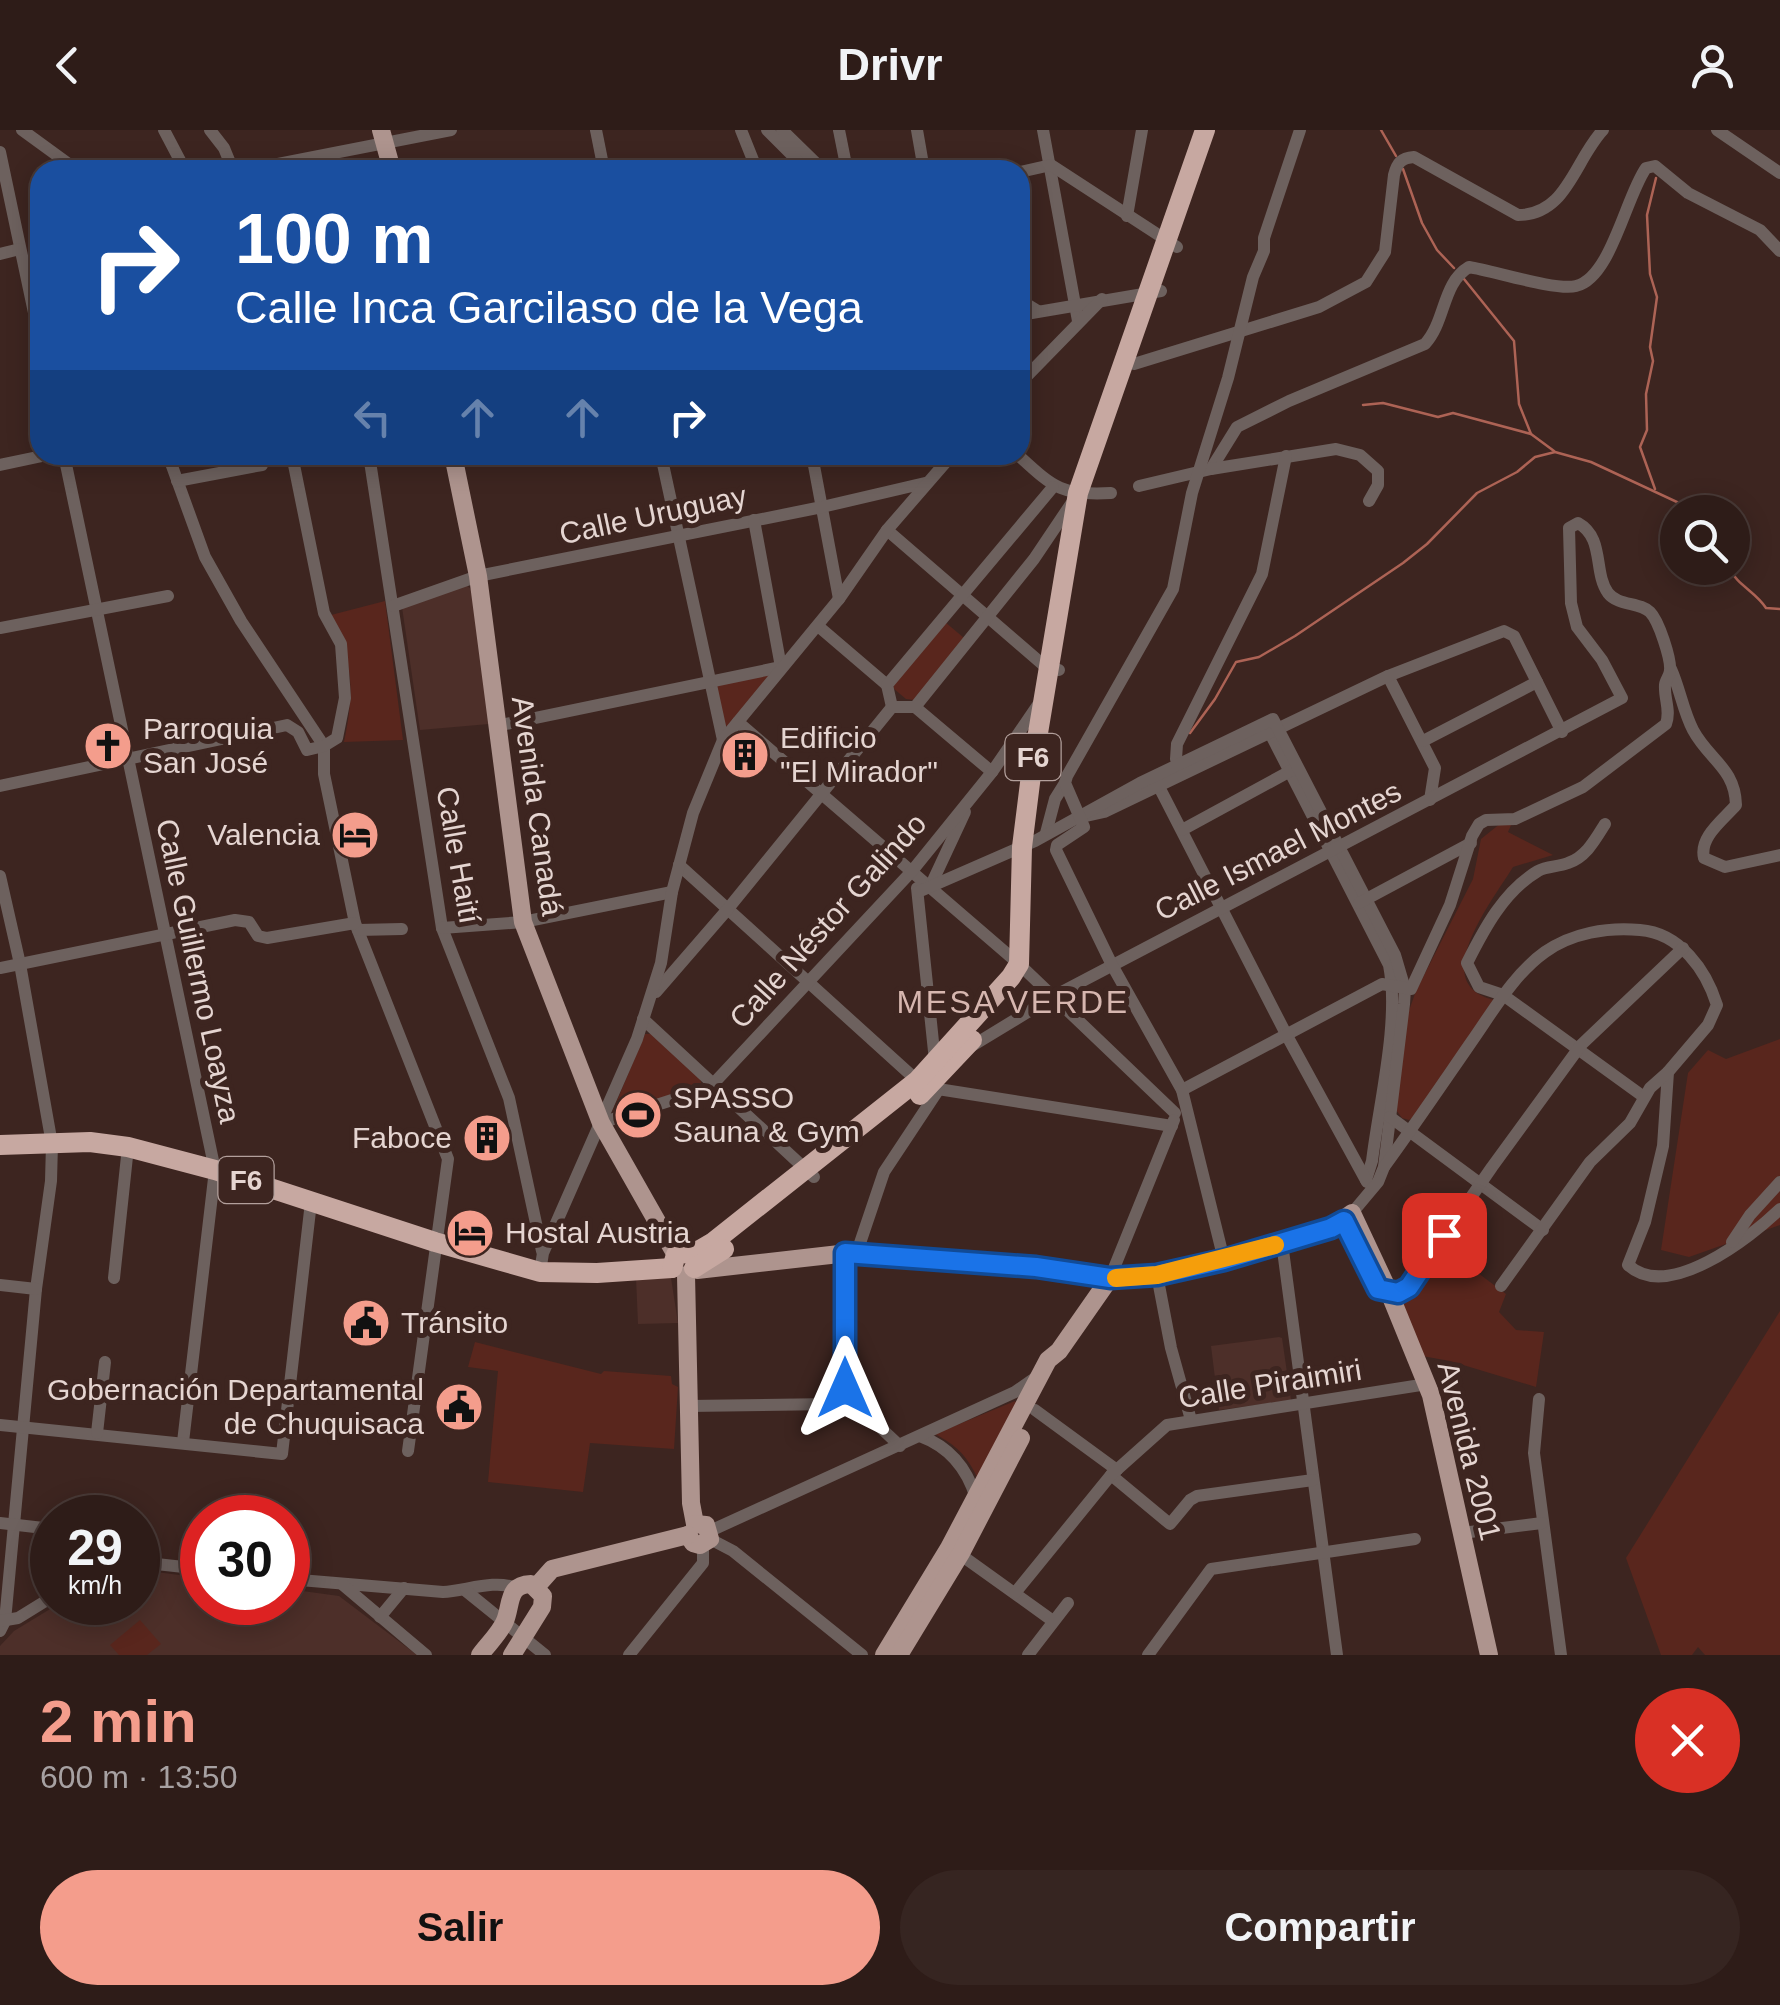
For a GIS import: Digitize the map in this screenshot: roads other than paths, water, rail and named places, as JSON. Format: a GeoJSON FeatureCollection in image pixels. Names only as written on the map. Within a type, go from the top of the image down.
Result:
{"type":"FeatureCollection","features":[{"type":"Feature","properties":{"kind":"highway","name":"F6"},"geometry":{"type":"LineString","coordinates":[[1172,245],[1204,130]]}},
{"type":"Feature","properties":{"kind":"highway","name":"F6"},"geometry":{"type":"LineString","coordinates":[[0,1145],[90,1142],[128,1147],[215,1170],[435,1242],[597,1273],[691,1264],[712,1243],[927,1087],[960,1054],[1024,968],[1046,702],[1053,670],[1094,493],[1154,293],[1217,130]]}},
{"type":"Feature","properties":{"kind":"highway","name":"F6"},"geometry":{"type":"LineString","coordinates":[[1094,493],[1154,293]]}},
{"type":"Feature","properties":{"kind":"highway","name":"F6"},"geometry":{"type":"LineString","coordinates":[[927,1087],[936,1061],[1011,977],[1024,968]]}},
{"type":"Feature","properties":{"kind":"main road","name":"Avenida Canadá"},"geometry":{"type":"LineString","coordinates":[[455,465],[478,576],[523,922],[601,1122],[691,1264]]}},
{"type":"Feature","properties":{"kind":"main road"},"geometry":{"type":"LineString","coordinates":[[510,1591],[552,1569],[701,1535],[691,1504],[691,1264],[851,1253],[1036,1267],[1110,1278],[1157,1275],[1282,1244],[1348,1217]]}},
{"type":"Feature","properties":{"kind":"main road","name":"Avenida 2001"},"geometry":{"type":"LineString","coordinates":[[1348,1217],[1423,1385],[1489,1655]]}},
{"type":"Feature","properties":{"kind":"main road"},"geometry":{"type":"LineString","coordinates":[[982,1501],[1048,1360],[1059,1351],[1110,1278]]}},
{"type":"Feature","properties":{"kind":"main road"},"geometry":{"type":"LineString","coordinates":[[899,1655],[1035,1410],[1057,1364],[1059,1351]]}},
{"type":"Feature","properties":{"kind":"main road","name":"Avenida 2001"},"geometry":{"type":"LineString","coordinates":[[1423,1385],[1478,1655]]}},
{"type":"Feature","properties":{"kind":"main road"},"geometry":{"type":"LineString","coordinates":[[884,1655],[955,1550]]}},
{"type":"Feature","properties":{"kind":"main road"},"geometry":{"type":"LineString","coordinates":[[536,1586],[552,1569]]}},
{"type":"Feature","properties":{"kind":"main road"},"geometry":{"type":"LineString","coordinates":[[510,1591],[526,1584],[536,1586]]}},
{"type":"Feature","properties":{"kind":"main road"},"geometry":{"type":"LineString","coordinates":[[512,1655],[543,1601],[536,1586]]}},
{"type":"Feature","properties":{"kind":"main road"},"geometry":{"type":"LineString","coordinates":[[510,1591],[514,1611],[523,1617],[539,1612]]}},
{"type":"Feature","properties":{"kind":"main road"},"geometry":{"type":"LineString","coordinates":[[480,1655],[505,1621],[510,1591]]}},
{"type":"Feature","properties":{"kind":"street"},"geometry":{"type":"LineString","coordinates":[[22,130],[63,160]]}},
{"type":"Feature","properties":{"kind":"street"},"geometry":{"type":"LineString","coordinates":[[164,130],[180,160]]}},
{"type":"Feature","properties":{"kind":"street"},"geometry":{"type":"LineString","coordinates":[[210,130],[229,160]]}},
{"type":"Feature","properties":{"kind":"street"},"geometry":{"type":"LineString","coordinates":[[288,160],[383,137],[451,130]]}},
{"type":"Feature","properties":{"kind":"street"},"geometry":{"type":"LineString","coordinates":[[596,130],[602,160]]}},
{"type":"Feature","properties":{"kind":"street"},"geometry":{"type":"LineString","coordinates":[[741,130],[752,160]]}},
{"type":"Feature","properties":{"kind":"street"},"geometry":{"type":"LineString","coordinates":[[767,130],[797,160]]}},
{"type":"Feature","properties":{"kind":"street"},"geometry":{"type":"LineString","coordinates":[[782,130],[812,160]]}},
{"type":"Feature","properties":{"kind":"street"},"geometry":{"type":"LineString","coordinates":[[839,130],[845,160]]}},
{"type":"Feature","properties":{"kind":"street"},"geometry":{"type":"LineString","coordinates":[[916,130],[922,160]]}},
{"type":"Feature","properties":{"kind":"street"},"geometry":{"type":"LineString","coordinates":[[1042,130],[1078,322]]}},
{"type":"Feature","properties":{"kind":"street"},"geometry":{"type":"LineString","coordinates":[[1127,216],[1142,130]]}},
{"type":"Feature","properties":{"kind":"street"},"geometry":{"type":"LineString","coordinates":[[1034,840],[1173,590],[1237,332],[1300,130]]}},
{"type":"Feature","properties":{"kind":"street"},"geometry":{"type":"LineString","coordinates":[[1134,364],[1319,307],[1366,282],[1385,252],[1394,176],[1397,164],[1405,158],[1414,157],[1518,215],[1536,215],[1560,194],[1604,130]]}},
{"type":"Feature","properties":{"kind":"street"},"geometry":{"type":"LineString","coordinates":[[1716,130],[1780,173]]}},
{"type":"Feature","properties":{"kind":"street"},"geometry":{"type":"LineString","coordinates":[[0,152],[30,296]]}},
{"type":"Feature","properties":{"kind":"street"},"geometry":{"type":"LineString","coordinates":[[1030,170],[1051,165],[1172,245]]}},
{"type":"Feature","properties":{"kind":"street"},"geometry":{"type":"LineString","coordinates":[[1205,470],[1237,428],[1289,401],[1425,344],[1435,333],[1451,285],[1469,267],[1554,285],[1576,286],[1593,277],[1646,168],[1655,166],[1688,193],[1760,230],[1780,251]]}},
{"type":"Feature","properties":{"kind":"street"},"geometry":{"type":"LineString","coordinates":[[0,254],[20,250]]}},
{"type":"Feature","properties":{"kind":"street"},"geometry":{"type":"LineString","coordinates":[[1030,311],[1154,293]]}},
{"type":"Feature","properties":{"kind":"street"},"geometry":{"type":"LineString","coordinates":[[1030,372],[1102,299]]}},
{"type":"Feature","properties":{"kind":"street"},"geometry":{"type":"LineString","coordinates":[[1139,486],[1205,470],[1336,450],[1360,455],[1378,471],[1378,486],[1369,501]]}},
{"type":"Feature","properties":{"kind":"street"},"geometry":{"type":"LineString","coordinates":[[1182,770],[1176,744],[1262,574],[1286,456]]}},
{"type":"Feature","properties":{"kind":"street"},"geometry":{"type":"LineString","coordinates":[[0,465],[30,459]]}},
{"type":"Feature","properties":{"kind":"street","name":"Calle Guillermo Loayza"},"geometry":{"type":"LineString","coordinates":[[66,465],[215,1170],[183,1442]]}},
{"type":"Feature","properties":{"kind":"street"},"geometry":{"type":"LineString","coordinates":[[171,465],[206,557],[241,621],[324,746],[324,774],[356,927],[448,1159],[408,1451]]}},
{"type":"Feature","properties":{"kind":"street"},"geometry":{"type":"LineString","coordinates":[[177,481],[246,465]]}},
{"type":"Feature","properties":{"kind":"street"},"geometry":{"type":"LineString","coordinates":[[293,465],[324,613],[341,644],[344,714],[336,738],[307,750]]}},
{"type":"Feature","properties":{"kind":"street","name":"Calle Haití"},"geometry":{"type":"LineString","coordinates":[[371,465],[442,928],[513,1110],[541,1262]]}},
{"type":"Feature","properties":{"kind":"street"},"geometry":{"type":"LineString","coordinates":[[663,465],[723,740]]}},
{"type":"Feature","properties":{"kind":"street"},"geometry":{"type":"LineString","coordinates":[[814,465],[839,599]]}},
{"type":"Feature","properties":{"kind":"street"},"geometry":{"type":"LineString","coordinates":[[541,1262],[644,1019],[693,814],[723,740],[839,599],[886,530],[942,465]]}},
{"type":"Feature","properties":{"kind":"street"},"geometry":{"type":"LineString","coordinates":[[1029,465],[1053,487],[1094,493]]}},
{"type":"Feature","properties":{"kind":"street","name":"Calle Uruguay"},"geometry":{"type":"LineString","coordinates":[[392,606],[478,576],[822,508],[925,483]]}},
{"type":"Feature","properties":{"kind":"street"},"geometry":{"type":"LineString","coordinates":[[887,684],[1053,487]]}},
{"type":"Feature","properties":{"kind":"street"},"geometry":{"type":"LineString","coordinates":[[915,708],[1034,560],[1094,493]]}},
{"type":"Feature","properties":{"kind":"street"},"geometry":{"type":"LineString","coordinates":[[754,520],[781,667]]}},
{"type":"Feature","properties":{"kind":"street","name":"Calle Ismael Montes"},"geometry":{"type":"LineString","coordinates":[[960,1054],[1054,996],[1622,698],[1602,660],[1577,626],[1570,603],[1569,528],[1578,523],[1587,528],[1597,548],[1606,592],[1647,608],[1658,622],[1671,669]]}},
{"type":"Feature","properties":{"kind":"street"},"geometry":{"type":"LineString","coordinates":[[886,530],[960,596],[1053,670]]}},
{"type":"Feature","properties":{"kind":"street"},"geometry":{"type":"LineString","coordinates":[[0,628],[168,596]]}},
{"type":"Feature","properties":{"kind":"street"},"geometry":{"type":"LineString","coordinates":[[818,626],[887,684],[892,707]]}},
{"type":"Feature","properties":{"kind":"street"},"geometry":{"type":"LineString","coordinates":[[924,890],[1388,676],[1504,631],[1510,632],[1562,732]]}},
{"type":"Feature","properties":{"kind":"street"},"geometry":{"type":"LineString","coordinates":[[496,726],[781,667]]}},
{"type":"Feature","properties":{"kind":"street"},"geometry":{"type":"LineString","coordinates":[[1182,1090],[1382,984],[1411,988],[1450,905],[1476,829],[1486,820],[1515,819],[1556,801],[1582,787],[1659,731],[1669,714],[1665,686],[1671,669]]}},
{"type":"Feature","properties":{"kind":"street"},"geometry":{"type":"LineString","coordinates":[[1671,669],[1694,732],[1708,754],[1728,773],[1736,789],[1736,805],[1702,846],[1704,858],[1725,867],[1780,855]]}},
{"type":"Feature","properties":{"kind":"street"},"geometry":{"type":"LineString","coordinates":[[1388,676],[1435,768],[1430,800]]}},
{"type":"Feature","properties":{"kind":"street"},"geometry":{"type":"LineString","coordinates":[[1423,741],[1537,682]]}},
{"type":"Feature","properties":{"kind":"street","name":"Calle Néstor Galindo"},"geometry":{"type":"LineString","coordinates":[[601,1122],[706,1089],[714,1082],[912,871],[992,772],[1022,724],[1046,702]]}},
{"type":"Feature","properties":{"kind":"street"},"geometry":{"type":"LineString","coordinates":[[892,707],[915,708],[992,772]]}},
{"type":"Feature","properties":{"kind":"street"},"geometry":{"type":"LineString","coordinates":[[651,997],[892,707]]}},
{"type":"Feature","properties":{"kind":"street"},"geometry":{"type":"LineString","coordinates":[[738,722],[912,871],[924,890],[1024,968],[1178,1116],[1224,1260]]}},
{"type":"Feature","properties":{"kind":"street"},"geometry":{"type":"LineString","coordinates":[[0,786],[287,725],[298,732],[324,774]]}},
{"type":"Feature","properties":{"kind":"street"},"geometry":{"type":"LineString","coordinates":[[1274,727],[1362,902],[1399,987],[1384,1167]]}},
{"type":"Feature","properties":{"kind":"street"},"geometry":{"type":"LineString","coordinates":[[1182,830],[1294,769]]}},
{"type":"Feature","properties":{"kind":"street"},"geometry":{"type":"LineString","coordinates":[[1156,781],[1368,1184]]}},
{"type":"Feature","properties":{"kind":"street"},"geometry":{"type":"LineString","coordinates":[[1065,782],[1084,826],[1058,845],[1057,857],[1182,1090],[1178,1116],[1110,1278]]}},
{"type":"Feature","properties":{"kind":"street"},"geometry":{"type":"LineString","coordinates":[[936,1061],[924,890],[974,792]]}},
{"type":"Feature","properties":{"kind":"street"},"geometry":{"type":"LineString","coordinates":[[1605,824],[1586,853],[1569,863],[1542,868],[1523,881],[1484,929],[1467,964],[1479,987],[1503,995],[1644,1097]]}},
{"type":"Feature","properties":{"kind":"street"},"geometry":{"type":"LineString","coordinates":[[1362,902],[1471,843]]}},
{"type":"Feature","properties":{"kind":"street"},"geometry":{"type":"LineString","coordinates":[[679,865],[927,1087],[1178,1116]]}},
{"type":"Feature","properties":{"kind":"street"},"geometry":{"type":"LineString","coordinates":[[0,876],[52,1144],[24,1427],[7,1523],[2,1624],[30,1611]]}},
{"type":"Feature","properties":{"kind":"street"},"geometry":{"type":"LineString","coordinates":[[442,928],[523,922],[672,892]]}},
{"type":"Feature","properties":{"kind":"street"},"geometry":{"type":"LineString","coordinates":[[0,968],[164,932],[245,920],[258,936],[267,938],[356,927],[402,929]]}},
{"type":"Feature","properties":{"kind":"street"},"geometry":{"type":"LineString","coordinates":[[1368,1184],[1378,1182],[1384,1167],[1503,995],[1545,952],[1579,936],[1617,928],[1652,930],[1683,948],[1710,982],[1717,1005],[1708,1024],[1644,1097],[1630,1123],[1590,1162],[1501,1286]]}},
{"type":"Feature","properties":{"kind":"street"},"geometry":{"type":"LineString","coordinates":[[1384,1291],[1398,1293],[1409,1287],[1578,1049],[1683,948]]}},
{"type":"Feature","properties":{"kind":"street"},"geometry":{"type":"LineString","coordinates":[[1348,1217],[1368,1184],[1399,987]]}},
{"type":"Feature","properties":{"kind":"street"},"geometry":{"type":"LineString","coordinates":[[644,1019],[810,1173]]}},
{"type":"Feature","properties":{"kind":"street"},"geometry":{"type":"LineString","coordinates":[[1668,1072],[1663,1146],[1644,1222],[1628,1265],[1637,1274],[1654,1278],[1688,1270],[1725,1253],[1780,1209]]}},
{"type":"Feature","properties":{"kind":"street"},"geometry":{"type":"LineString","coordinates":[[900,1446],[851,1400],[845,1388],[851,1253],[884,1172],[927,1087]]}},
{"type":"Feature","properties":{"kind":"street"},"geometry":{"type":"LineString","coordinates":[[1390,1117],[1542,1230]]}},
{"type":"Feature","properties":{"kind":"street"},"geometry":{"type":"LineString","coordinates":[[114,1278],[128,1147]]}},
{"type":"Feature","properties":{"kind":"street"},"geometry":{"type":"LineString","coordinates":[[1725,1253],[1750,1215],[1780,1182]]}},
{"type":"Feature","properties":{"kind":"street"},"geometry":{"type":"LineString","coordinates":[[0,1425],[282,1454],[311,1202]]}},
{"type":"Feature","properties":{"kind":"street"},"geometry":{"type":"LineString","coordinates":[[1282,1244],[1336,1655]]}},
{"type":"Feature","properties":{"kind":"street"},"geometry":{"type":"LineString","coordinates":[[1157,1275],[1171,1348],[1192,1420]]}},
{"type":"Feature","properties":{"kind":"street"},"geometry":{"type":"LineString","coordinates":[[0,1285],[36,1289]]}},
{"type":"Feature","properties":{"kind":"street"},"geometry":{"type":"LineString","coordinates":[[97,1433],[105,1362]]}},
{"type":"Feature","properties":{"kind":"street"},"geometry":{"type":"LineString","coordinates":[[701,1535],[900,1446],[1014,1392],[1041,1374]]}},
{"type":"Feature","properties":{"kind":"street","name":"Calle Piraimiri"},"geometry":{"type":"LineString","coordinates":[[1015,1593],[1114,1473],[1155,1432],[1176,1422],[1423,1385]]}},
{"type":"Feature","properties":{"kind":"street"},"geometry":{"type":"LineString","coordinates":[[1539,1398],[1534,1454],[1561,1655]]}},
{"type":"Feature","properties":{"kind":"street"},"geometry":{"type":"LineString","coordinates":[[688,1406],[833,1404],[851,1400]]}},
{"type":"Feature","properties":{"kind":"street"},"geometry":{"type":"LineString","coordinates":[[1035,1410],[1170,1524],[1198,1496],[1313,1480]]}},
{"type":"Feature","properties":{"kind":"street"},"geometry":{"type":"LineString","coordinates":[[920,1436],[948,1450],[982,1501]]}},
{"type":"Feature","properties":{"kind":"street"},"geometry":{"type":"LineString","coordinates":[[1462,1533],[1542,1522]]}},
{"type":"Feature","properties":{"kind":"street"},"geometry":{"type":"LineString","coordinates":[[629,1655],[703,1562],[701,1535]]}},
{"type":"Feature","properties":{"kind":"street"},"geometry":{"type":"LineString","coordinates":[[701,1535],[733,1551],[862,1655]]}},
{"type":"Feature","properties":{"kind":"street"},"geometry":{"type":"LineString","coordinates":[[1148,1655],[1210,1569],[1415,1539]]}},
{"type":"Feature","properties":{"kind":"street"},"geometry":{"type":"LineString","coordinates":[[955,1550],[1053,1622]]}},
{"type":"Feature","properties":{"kind":"street"},"geometry":{"type":"LineString","coordinates":[[310,1581],[510,1591]]}},
{"type":"Feature","properties":{"kind":"street"},"geometry":{"type":"LineString","coordinates":[[342,1585],[426,1655]]}},
{"type":"Feature","properties":{"kind":"street"},"geometry":{"type":"LineString","coordinates":[[380,1616],[404,1588]]}},
{"type":"Feature","properties":{"kind":"street"},"geometry":{"type":"LineString","coordinates":[[466,1591],[545,1655]]}},
{"type":"Feature","properties":{"kind":"street"},"geometry":{"type":"LineString","coordinates":[[1028,1655],[1068,1603]]}},
{"type":"Feature","properties":{"kind":"waterway"},"geometry":{"type":"LineString","coordinates":[[1381,130],[1396,156]]}},
{"type":"Feature","properties":{"kind":"waterway"},"geometry":{"type":"LineString","coordinates":[[1403,169],[1422,223],[1437,250],[1454,268]]}},
{"type":"Feature","properties":{"kind":"waterway"},"geometry":{"type":"LineString","coordinates":[[1655,489],[1640,447],[1647,430],[1646,394],[1653,361],[1650,347],[1657,297],[1650,274],[1647,215],[1656,178]]}},
{"type":"Feature","properties":{"kind":"waterway"},"geometry":{"type":"LineString","coordinates":[[1464,279],[1514,341],[1519,404],[1531,434],[1554,451]]}},
{"type":"Feature","properties":{"kind":"waterway"},"geometry":{"type":"LineString","coordinates":[[1363,405],[1383,403],[1438,417],[1453,413],[1531,434]]}},
{"type":"Feature","properties":{"kind":"waterway"},"geometry":{"type":"LineString","coordinates":[[1190,733],[1236,662],[1259,657],[1295,636],[1403,563],[1477,493],[1517,472],[1535,457],[1555,452],[1591,462],[1662,495]]}},
{"type":"Feature","properties":{"kind":"waterway"},"geometry":{"type":"LineString","coordinates":[[1744,585],[1766,608],[1780,609]]}},
{"type":"Feature","properties":{"kind":"place","name":"Parroquia San José"},"geometry":{"type":"Point","coordinates":[108,746]}},
{"type":"Feature","properties":{"kind":"place","name":"Edificio \"El Mirador\""},"geometry":{"type":"Point","coordinates":[745,755]}},
{"type":"Feature","properties":{"kind":"place","name":"Valencia"},"geometry":{"type":"Point","coordinates":[355,835]}},
{"type":"Feature","properties":{"kind":"place","name":"SPASSO Sauna & Gym"},"geometry":{"type":"Point","coordinates":[638,1115]}},
{"type":"Feature","properties":{"kind":"place","name":"Faboce"},"geometry":{"type":"Point","coordinates":[487,1138]}},
{"type":"Feature","properties":{"kind":"place","name":"Hostal Austria"},"geometry":{"type":"Point","coordinates":[470,1233]}},
{"type":"Feature","properties":{"kind":"place","name":"Tránsito"},"geometry":{"type":"Point","coordinates":[366,1323]}},
{"type":"Feature","properties":{"kind":"place","name":"Gobernación Departamental de Chuquisaca"},"geometry":{"type":"Point","coordinates":[459,1407]}},
{"type":"Feature","properties":{"kind":"district","name":"MESA VERDE"},"geometry":{"type":"Point","coordinates":[1013,1002]}}]}
